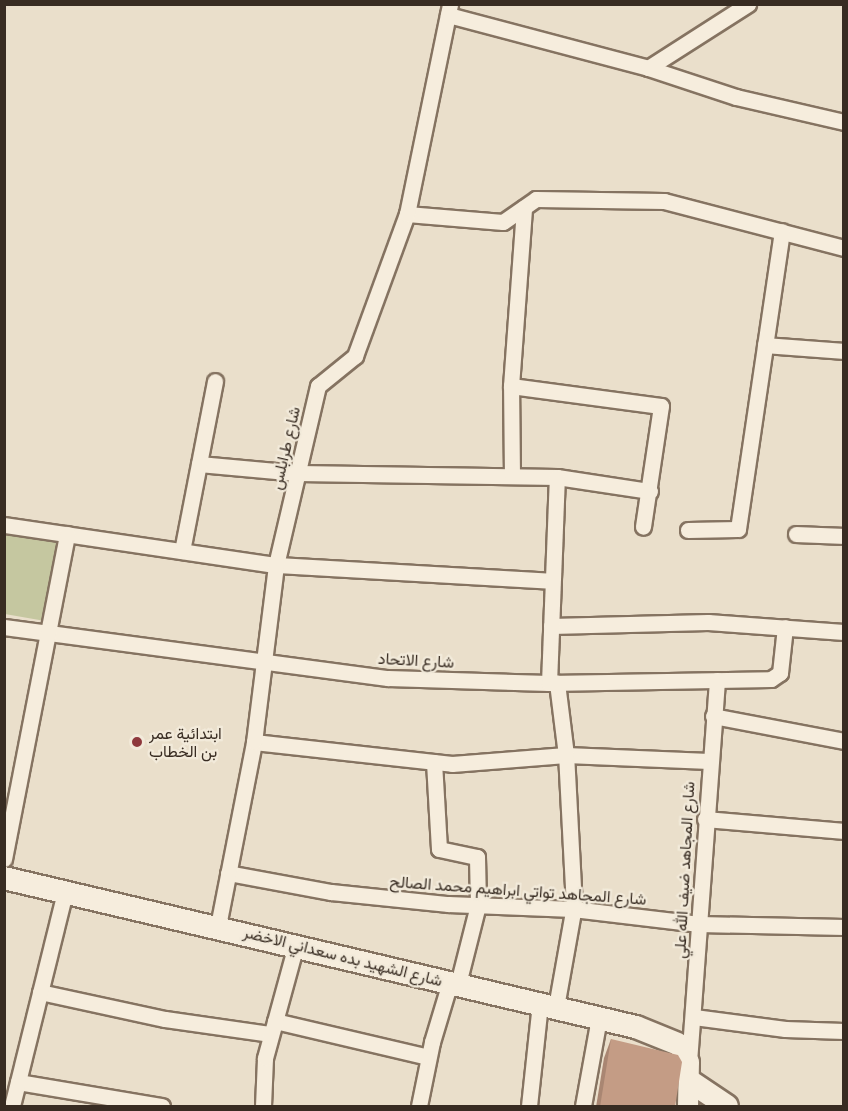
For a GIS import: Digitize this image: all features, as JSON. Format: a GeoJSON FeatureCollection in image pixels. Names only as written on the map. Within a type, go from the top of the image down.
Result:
{"type":"FeatureCollection","features":[{"type":"Feature","properties":{"kind":"main road","name":"شارع الشهيد بده سعداني الاخضر"},"geometry":{"type":"LineString","coordinates":[[4,878],[218,926],[636,1027],[686,1063],[727,1107]]}},
{"type":"Feature","properties":{"kind":"street"},"geometry":{"type":"LineString","coordinates":[[648,68],[748,4]]}},
{"type":"Feature","properties":{"kind":"street"},"geometry":{"type":"LineString","coordinates":[[449,10],[648,68],[736,97],[843,122]]}},
{"type":"Feature","properties":{"kind":"street","name":"شارع طرابلس"},"geometry":{"type":"LineString","coordinates":[[218,926],[254,742],[276,565],[318,386],[355,356],[407,214],[449,10]]}},
{"type":"Feature","properties":{"kind":"street"},"geometry":{"type":"LineString","coordinates":[[407,214],[503,222],[536,199],[664,201],[843,248]]}},
{"type":"Feature","properties":{"kind":"street"},"geometry":{"type":"LineString","coordinates":[[512,476],[511,386],[524,207]]}},
{"type":"Feature","properties":{"kind":"street"},"geometry":{"type":"LineString","coordinates":[[688,530],[738,530],[782,231]]}},
{"type":"Feature","properties":{"kind":"street"},"geometry":{"type":"LineString","coordinates":[[765,345],[843,351]]}},
{"type":"Feature","properties":{"kind":"street"},"geometry":{"type":"LineString","coordinates":[[182,551],[215,381]]}},
{"type":"Feature","properties":{"kind":"street"},"geometry":{"type":"LineString","coordinates":[[511,386],[658,404],[662,411],[643,527]]}},
{"type":"Feature","properties":{"kind":"street"},"geometry":{"type":"LineString","coordinates":[[199,464],[298,474],[557,477],[650,491]]}},
{"type":"Feature","properties":{"kind":"street"},"geometry":{"type":"LineString","coordinates":[[529,1107],[548,1005],[573,909],[566,754],[553,683],[551,626],[557,477]]}},
{"type":"Feature","properties":{"kind":"street"},"geometry":{"type":"LineString","coordinates":[[4,525],[276,565],[552,581]]}},
{"type":"Feature","properties":{"kind":"street"},"geometry":{"type":"LineString","coordinates":[[4,859],[68,534]]}},
{"type":"Feature","properties":{"kind":"street"},"geometry":{"type":"LineString","coordinates":[[796,534],[843,536]]}},
{"type":"Feature","properties":{"kind":"street"},"geometry":{"type":"LineString","coordinates":[[551,626],[708,622],[843,633]]}},
{"type":"Feature","properties":{"kind":"street","name":"شارع الاتحاد"},"geometry":{"type":"LineString","coordinates":[[4,627],[388,678],[553,683],[777,677],[786,627]]}},
{"type":"Feature","properties":{"kind":"street","name":"شارع المجاهد ضيف الله علي"},"geometry":{"type":"LineString","coordinates":[[686,1063],[694,1017],[705,819],[717,680]]}},
{"type":"Feature","properties":{"kind":"street"},"geometry":{"type":"LineString","coordinates":[[713,716],[843,741]]}},
{"type":"Feature","properties":{"kind":"street"},"geometry":{"type":"LineString","coordinates":[[254,742],[434,762],[518,761],[566,754],[709,761]]}},
{"type":"Feature","properties":{"kind":"street"},"geometry":{"type":"LineString","coordinates":[[420,1107],[428,1057],[478,905],[477,856],[442,851],[436,844],[434,762]]}},
{"type":"Feature","properties":{"kind":"street"},"geometry":{"type":"LineString","coordinates":[[705,819],[843,831]]}},
{"type":"Feature","properties":{"kind":"street","name":"شارع المجاهد تواتي ابراهيم محمد الصالح"},"geometry":{"type":"LineString","coordinates":[[228,873],[331,892],[478,905],[573,909],[699,924],[843,927]]}},
{"type":"Feature","properties":{"kind":"street"},"geometry":{"type":"LineString","coordinates":[[12,1107],[65,892]]}},
{"type":"Feature","properties":{"kind":"street"},"geometry":{"type":"LineString","coordinates":[[263,1107],[265,1058],[296,945]]}},
{"type":"Feature","properties":{"kind":"street"},"geometry":{"type":"LineString","coordinates":[[40,992],[165,1020],[273,1028],[428,1057]]}},
{"type":"Feature","properties":{"kind":"street"},"geometry":{"type":"LineString","coordinates":[[583,1107],[599,1017]]}},
{"type":"Feature","properties":{"kind":"street"},"geometry":{"type":"LineString","coordinates":[[694,1017],[785,1029],[843,1031]]}},
{"type":"Feature","properties":{"kind":"street"},"geometry":{"type":"LineString","coordinates":[[686,1063],[688,1107]]}},
{"type":"Feature","properties":{"kind":"street"},"geometry":{"type":"LineString","coordinates":[[18,1082],[162,1107]]}},
{"type":"Feature","properties":{"kind":"green space"},"geometry":{"type":"Polygon","coordinates":[[[4,534],[58,541],[45,621],[5,614],[4,534]]]}},
{"type":"Feature","properties":{"kind":"building"},"geometry":{"type":"Polygon","coordinates":[[[611,1039],[678,1055],[682,1062],[675,1107],[600,1107],[611,1039]]]}},
{"type":"Feature","properties":{"kind":"place","name":"ابتدائية عمر بن الخطاب"},"geometry":{"type":"Point","coordinates":[137,742]}}]}
